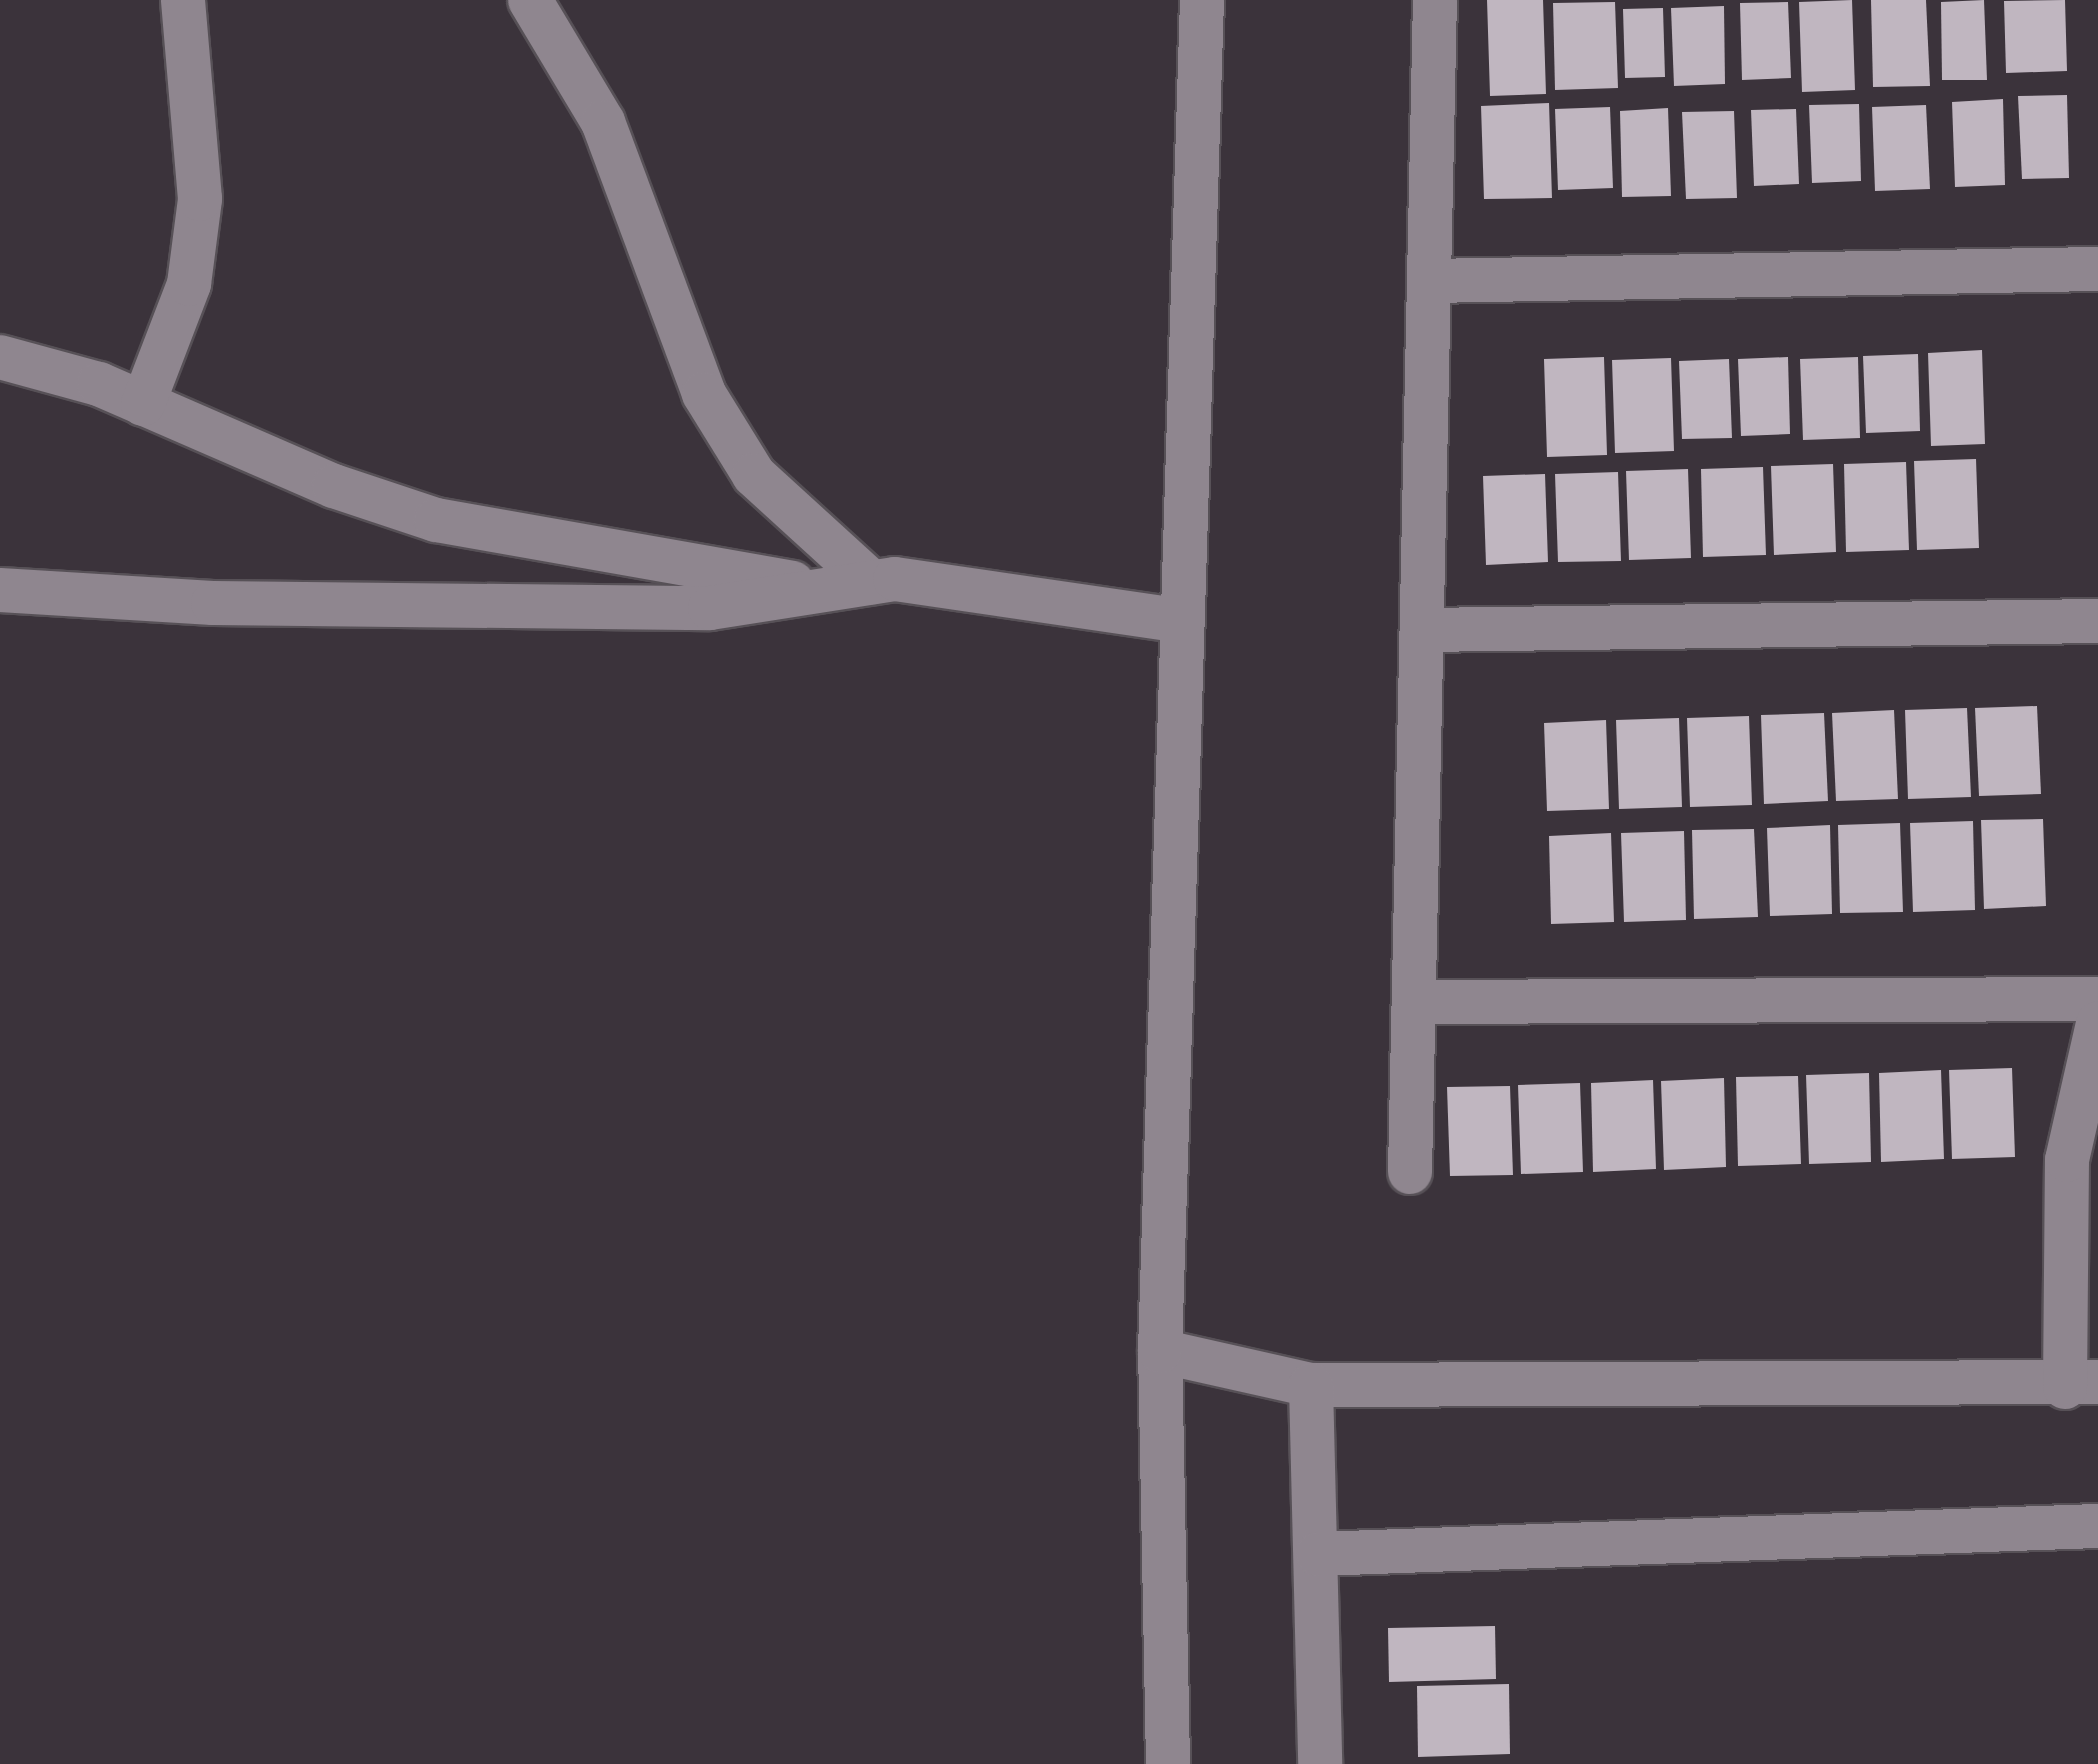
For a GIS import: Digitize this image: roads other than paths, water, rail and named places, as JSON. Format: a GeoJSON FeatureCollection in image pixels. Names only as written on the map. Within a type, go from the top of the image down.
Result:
{"type":"FeatureCollection","features":[{"type":"Feature","properties":{"kind":"street"},"geometry":{"type":"LineString","coordinates":[[143,404],[189,284],[200,199],[183,0]]}},
{"type":"Feature","properties":{"kind":"street"},"geometry":{"type":"LineString","coordinates":[[530,0],[603,122],[704,394],[754,475],[871,582]]}},
{"type":"Feature","properties":{"kind":"street"},"geometry":{"type":"LineString","coordinates":[[1168,1764],[1160,1351],[1202,0]]}},
{"type":"Feature","properties":{"kind":"street"},"geometry":{"type":"LineString","coordinates":[[1410,1172],[1435,0]]}},
{"type":"Feature","properties":{"kind":"street"},"geometry":{"type":"LineString","coordinates":[[1429,281],[2098,269]]}},
{"type":"Feature","properties":{"kind":"street"},"geometry":{"type":"LineString","coordinates":[[0,357],[143,404],[334,486],[436,520],[826,589]]}},
{"type":"Feature","properties":{"kind":"street"},"geometry":{"type":"LineString","coordinates":[[0,590],[213,603],[710,608],[895,579],[1182,621]]}},
{"type":"Feature","properties":{"kind":"street"},"geometry":{"type":"LineString","coordinates":[[1422,630],[2098,621]]}},
{"type":"Feature","properties":{"kind":"street"},"geometry":{"type":"LineString","coordinates":[[1414,1002],[2098,999]]}},
{"type":"Feature","properties":{"kind":"street"},"geometry":{"type":"LineString","coordinates":[[1160,1351],[1311,1385],[2081,1384],[2084,1198],[2067,1160],[2098,1023]]}},
{"type":"Feature","properties":{"kind":"street"},"geometry":{"type":"LineString","coordinates":[[1311,1385],[1318,1554],[1320,1764]]}},
{"type":"Feature","properties":{"kind":"street"},"geometry":{"type":"LineString","coordinates":[[1318,1554],[2098,1526]]}}]}
